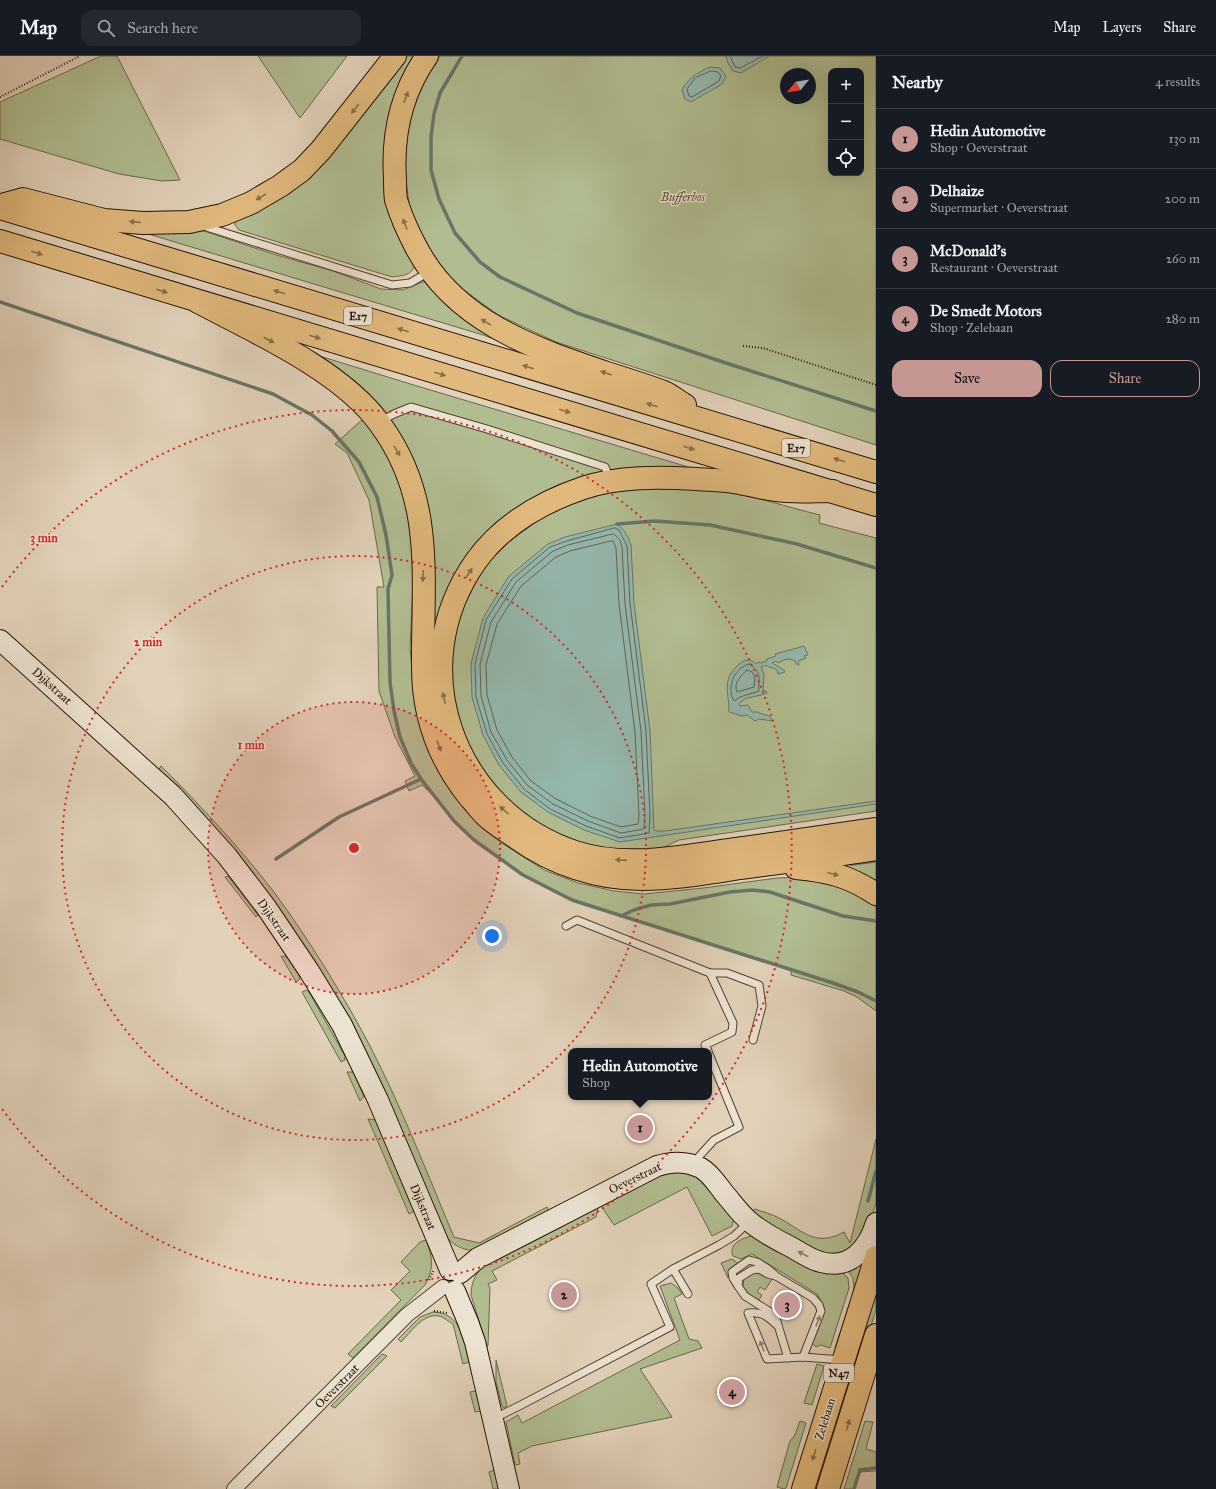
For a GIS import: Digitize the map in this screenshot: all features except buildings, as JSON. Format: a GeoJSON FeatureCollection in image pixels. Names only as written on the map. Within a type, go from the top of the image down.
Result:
{"type":"FeatureCollection","features":[{"type":"Feature","properties":{"kind":"main road"},"geometry":{"type":"LineString","coordinates":[[0,207],[23,199],[104,220],[143,223],[189,222],[222,215],[251,203],[280,186],[302,170],[321,150],[395,56]]}},
{"type":"Feature","properties":{"kind":"main road"},"geometry":{"type":"LineString","coordinates":[[427,56],[413,79],[404,101],[397,124],[394,160],[396,199],[408,231],[424,264],[455,300],[482,320],[503,332],[553,355],[665,393],[716,424]]}},
{"type":"Feature","properties":{"kind":"main road","name":"E17"},"geometry":{"type":"LineString","coordinates":[[0,207],[876,472]]}},
{"type":"Feature","properties":{"kind":"main road","name":"E17"},"geometry":{"type":"LineString","coordinates":[[0,241],[198,302],[876,504]]}},
{"type":"Feature","properties":{"kind":"main road"},"geometry":{"type":"LineString","coordinates":[[198,302],[292,352],[326,374],[355,396],[379,422],[400,455],[411,480],[418,506],[423,544],[423,680],[429,716],[439,749],[456,780],[485,815],[534,851],[588,872],[616,878],[654,879],[876,850]]}},
{"type":"Feature","properties":{"kind":"main road"},"geometry":{"type":"LineString","coordinates":[[833,491],[777,490],[731,482],[667,478],[610,481],[570,493],[551,501],[526,514],[500,535],[478,559],[465,579],[453,605],[445,635],[441,662],[442,688],[448,721],[462,756],[475,777],[493,800],[515,820],[533,832],[557,845],[576,852],[620,860],[660,859],[876,829]]}},
{"type":"Feature","properties":{"kind":"main road"},"geometry":{"type":"LineString","coordinates":[[660,859],[685,849],[876,822]]}},
{"type":"Feature","properties":{"kind":"main road"},"geometry":{"type":"LineString","coordinates":[[616,878],[628,884],[667,884],[795,868],[818,870],[840,876],[860,883],[876,894]]}},
{"type":"Feature","properties":{"kind":"main road","name":"Zelebaan"},"geometry":{"type":"LineString","coordinates":[[803,1489],[876,1257]]}},
{"type":"Feature","properties":{"kind":"main road","name":"Zelebaan"},"geometry":{"type":"LineString","coordinates":[[828,1489],[876,1335]]}},
{"type":"Feature","properties":{"kind":"street","name":"Dijkstraat"},"geometry":{"type":"LineString","coordinates":[[0,640],[173,796],[227,856],[266,907],[309,971],[342,1026],[378,1100],[445,1279],[468,1322],[475,1342],[509,1489]]}},
{"type":"Feature","properties":{"kind":"street","name":"Oeverstraat"},"geometry":{"type":"LineString","coordinates":[[234,1489],[445,1279],[478,1258],[657,1166],[670,1162],[680,1162],[702,1169],[712,1177],[756,1227],[819,1262],[829,1264],[840,1263],[853,1258],[865,1248],[875,1226]]}},
{"type":"Feature","properties":{"kind":"lane"},"geometry":{"type":"LineString","coordinates":[[189,222],[392,285],[410,283],[430,271]]}},
{"type":"Feature","properties":{"kind":"lane"},"geometry":{"type":"LineString","coordinates":[[379,422],[411,407],[487,429],[605,467],[610,481]]}},
{"type":"Feature","properties":{"kind":"lane"},"geometry":{"type":"LineString","coordinates":[[566,926],[577,920],[710,973],[727,973],[759,986],[762,1006],[754,1040]]}},
{"type":"Feature","properties":{"kind":"lane"},"geometry":{"type":"LineString","coordinates":[[706,1048],[705,1045],[732,1032],[733,1023],[710,973]]}},
{"type":"Feature","properties":{"kind":"lane"},"geometry":{"type":"LineString","coordinates":[[692,1165],[714,1140],[739,1127],[712,1061]]}},
{"type":"Feature","properties":{"kind":"lane"},"geometry":{"type":"LineString","coordinates":[[493,1418],[521,1406],[670,1327],[651,1284],[673,1269],[734,1236],[756,1227]]}},
{"type":"Feature","properties":{"kind":"lane"},"geometry":{"type":"LineString","coordinates":[[673,1269],[688,1294]]}},
{"type":"Feature","properties":{"kind":"lane"},"geometry":{"type":"LineString","coordinates":[[788,1358],[775,1315],[745,1296],[738,1286],[739,1278],[752,1270],[759,1269],[776,1276],[812,1298],[818,1305],[821,1312],[803,1357]]}},
{"type":"Feature","properties":{"kind":"lane"},"geometry":{"type":"LineString","coordinates":[[780,1328],[768,1317],[757,1312],[748,1313],[766,1359],[803,1357],[843,1360]]}},
{"type":"Feature","properties":{"kind":"path"},"geometry":{"type":"LineString","coordinates":[[0,97],[80,56]]}},
{"type":"Feature","properties":{"kind":"path"},"geometry":{"type":"LineString","coordinates":[[743,346],[763,348],[876,385]]}},
{"type":"Feature","properties":{"kind":"path"},"geometry":{"type":"LineString","coordinates":[[429,1311],[442,1311],[452,1316]]}},
{"type":"Feature","properties":{"kind":"green space"},"geometry":{"type":"Polygon","coordinates":[[[101,56],[117,56],[180,180],[162,181],[119,174],[0,139],[0,102],[101,56]]]}},
{"type":"Feature","properties":{"kind":"green space"},"geometry":{"type":"Polygon","coordinates":[[[258,56],[347,56],[300,118],[258,56]]]}},
{"type":"Feature","properties":{"kind":"green space"},"geometry":{"type":"Polygon","coordinates":[[[402,56],[420,56],[392,121],[417,263],[410,273],[392,277],[239,230],[235,225],[235,221],[263,205],[402,56]]]}},
{"type":"Feature","properties":{"kind":"green space","name":"Bufferbos"},"geometry":{"type":"Polygon","coordinates":[[[440,56],[876,56],[876,445],[556,342],[498,315],[460,287],[439,265],[419,233],[409,203],[405,173],[405,141],[412,103],[431,68],[440,56]]]}},
{"type":"Feature","properties":{"kind":"green space"},"geometry":{"type":"Polygon","coordinates":[[[198,229],[273,254],[333,271],[381,289],[403,290],[422,282],[428,282],[501,342],[483,335],[135,230],[198,229]]]}},
{"type":"Feature","properties":{"kind":"green space"},"geometry":{"type":"Polygon","coordinates":[[[313,354],[695,469],[696,471],[696,473],[664,470],[616,475],[592,480],[545,497],[523,509],[503,523],[486,539],[464,569],[448,602],[438,637],[435,673],[438,709],[449,743],[465,776],[489,805],[500,815],[538,841],[565,853],[594,862],[623,866],[667,864],[876,835],[876,838],[681,866],[636,870],[606,868],[580,863],[555,855],[531,843],[490,811],[472,791],[457,770],[444,746],[435,718],[431,699],[428,670],[432,580],[431,532],[425,500],[419,483],[404,449],[394,433],[371,403],[359,390],[345,379],[311,357],[313,354]]]}},
{"type":"Feature","properties":{"kind":"green space"},"geometry":{"type":"Polygon","coordinates":[[[364,418],[391,458],[408,503],[412,544],[413,584],[410,649],[415,696],[427,745],[443,780],[466,811],[500,842],[544,870],[578,883],[614,891],[644,894],[777,878],[800,877],[823,881],[850,890],[876,907],[876,1011],[857,997],[844,991],[791,975],[791,970],[572,900],[523,875],[474,840],[454,821],[437,799],[422,785],[409,791],[405,781],[415,776],[395,737],[379,691],[377,587],[384,587],[369,500],[347,453],[335,444],[364,418]]]}},
{"type":"Feature","properties":{"kind":"green space"},"geometry":{"type":"Polygon","coordinates":[[[644,488],[709,490],[744,495],[820,515],[819,523],[876,538],[876,811],[679,840],[654,852],[632,852],[590,846],[545,828],[520,812],[487,778],[468,747],[456,712],[451,683],[452,653],[457,621],[482,569],[509,542],[545,515],[571,502],[607,493],[644,488]]]}},
{"type":"Feature","properties":{"kind":"green space"},"geometry":{"type":"Polygon","coordinates":[[[161,766],[191,796],[248,859],[300,929],[337,987],[382,1069],[454,1237],[479,1243],[547,1207],[550,1214],[476,1251],[460,1248],[447,1238],[382,1085],[175,785],[159,769],[161,766]]]}},
{"type":"Feature","properties":{"kind":"green space"},"geometry":{"type":"Polygon","coordinates":[[[876,855],[876,885],[835,867],[876,855]]]}},
{"type":"Feature","properties":{"kind":"green space"},"geometry":{"type":"Polygon","coordinates":[[[228,876],[258,915],[256,917],[225,877],[228,876]]]}},
{"type":"Feature","properties":{"kind":"green space"},"geometry":{"type":"Polygon","coordinates":[[[281,956],[287,957],[299,975],[300,979],[296,982],[281,956]]]}},
{"type":"Feature","properties":{"kind":"green space"},"geometry":{"type":"Polygon","coordinates":[[[306,990],[309,992],[345,1056],[345,1060],[341,1062],[302,992],[306,990]]]}},
{"type":"Feature","properties":{"kind":"green space"},"geometry":{"type":"Polygon","coordinates":[[[347,1072],[353,1072],[364,1096],[360,1101],[347,1072]]]}},
{"type":"Feature","properties":{"kind":"green space"},"geometry":{"type":"Polygon","coordinates":[[[368,1119],[376,1120],[414,1211],[409,1214],[368,1119]]]}},
{"type":"Feature","properties":{"kind":"green space"},"geometry":{"type":"Polygon","coordinates":[[[876,1139],[876,1203],[867,1233],[847,1254],[824,1256],[750,1213],[755,1209],[770,1214],[809,1236],[817,1238],[834,1236],[844,1232],[850,1243],[876,1139]]]}},
{"type":"Feature","properties":{"kind":"green space"},"geometry":{"type":"Polygon","coordinates":[[[676,1168],[687,1170],[696,1174],[709,1185],[732,1214],[732,1226],[712,1236],[687,1187],[614,1225],[599,1203],[596,1217],[492,1271],[497,1280],[488,1284],[490,1288],[487,1347],[471,1295],[471,1289],[477,1273],[484,1265],[494,1258],[652,1175],[676,1168]]]}},
{"type":"Feature","properties":{"kind":"green space"},"geometry":{"type":"Polygon","coordinates":[[[758,1235],[842,1272],[848,1278],[849,1288],[830,1348],[821,1345],[816,1347],[812,1343],[822,1312],[822,1306],[817,1294],[752,1254],[741,1259],[733,1256],[732,1251],[736,1243],[744,1238],[758,1235]]]}},
{"type":"Feature","properties":{"kind":"green space"},"geometry":{"type":"Polygon","coordinates":[[[426,1240],[432,1263],[425,1285],[353,1358],[348,1354],[401,1300],[391,1290],[410,1271],[401,1262],[420,1242],[426,1240]]]}},
{"type":"Feature","properties":{"kind":"green space"},"geometry":{"type":"Polygon","coordinates":[[[866,1257],[842,1340],[835,1348],[854,1290],[853,1278],[846,1268],[866,1257]]]}},
{"type":"Feature","properties":{"kind":"green space"},"geometry":{"type":"Polygon","coordinates":[[[732,1259],[739,1264],[731,1269],[728,1278],[721,1263],[732,1259]]]}},
{"type":"Feature","properties":{"kind":"green space"},"geometry":{"type":"Polygon","coordinates":[[[754,1272],[772,1279],[765,1290],[760,1287],[757,1292],[762,1295],[758,1301],[748,1293],[743,1286],[744,1279],[754,1272]]]}},
{"type":"Feature","properties":{"kind":"green space"},"geometry":{"type":"Polygon","coordinates":[[[876,1281],[876,1310],[820,1489],[811,1489],[876,1281]]]}},
{"type":"Feature","properties":{"kind":"green space"},"geometry":{"type":"Polygon","coordinates":[[[671,1283],[678,1288],[682,1294],[674,1298],[689,1339],[698,1341],[702,1348],[640,1369],[672,1417],[532,1446],[518,1453],[520,1464],[515,1465],[506,1422],[518,1415],[522,1423],[680,1340],[660,1286],[671,1283]]]}},
{"type":"Feature","properties":{"kind":"green space"},"geometry":{"type":"Polygon","coordinates":[[[433,1312],[442,1313],[450,1317],[455,1322],[463,1336],[469,1362],[463,1364],[453,1324],[445,1318],[439,1316],[428,1317],[418,1324],[401,1342],[398,1339],[420,1317],[433,1312]]]}},
{"type":"Feature","properties":{"kind":"green space"},"geometry":{"type":"Polygon","coordinates":[[[382,1354],[387,1356],[335,1408],[331,1406],[382,1354]]]}},
{"type":"Feature","properties":{"kind":"green space"},"geometry":{"type":"Polygon","coordinates":[[[496,1360],[507,1406],[504,1408],[502,1406],[496,1382],[496,1360]]]}},
{"type":"Feature","properties":{"kind":"green space"},"geometry":{"type":"Polygon","coordinates":[[[817,1364],[824,1366],[812,1405],[804,1403],[817,1364]]]}},
{"type":"Feature","properties":{"kind":"green space"},"geometry":{"type":"Polygon","coordinates":[[[470,1392],[477,1392],[481,1411],[475,1412],[470,1392]]]}},
{"type":"Feature","properties":{"kind":"green space"},"geometry":{"type":"Polygon","coordinates":[[[800,1421],[806,1423],[786,1488],[784,1489],[777,1487],[790,1441],[795,1435],[800,1421]]]}},
{"type":"Feature","properties":{"kind":"green space"},"geometry":{"type":"Polygon","coordinates":[[[865,1421],[873,1422],[866,1449],[876,1452],[876,1471],[860,1472],[854,1489],[844,1489],[865,1421]]]}},
{"type":"Feature","properties":{"kind":"green space"},"geometry":{"type":"Polygon","coordinates":[[[494,1470],[500,1489],[493,1489],[489,1472],[494,1470]]]}},
{"type":"Feature","properties":{"kind":"water"},"geometry":{"type":"Polygon","coordinates":[[[726,56],[769,56],[741,73],[733,71],[726,56]]]}},
{"type":"Feature","properties":{"kind":"water"},"geometry":{"type":"Polygon","coordinates":[[[710,67],[720,68],[726,76],[722,84],[691,102],[685,99],[682,89],[694,75],[710,67]]]}},
{"type":"Feature","properties":{"kind":"water"},"geometry":{"type":"Polygon","coordinates":[[[617,524],[626,533],[631,545],[634,603],[650,731],[654,830],[665,831],[876,801],[876,804],[620,842],[584,830],[548,812],[521,792],[499,765],[483,735],[472,697],[471,664],[483,618],[509,576],[548,544],[565,537],[617,524]]]}},
{"type":"Feature","properties":{"kind":"water"},"geometry":{"type":"Polygon","coordinates":[[[804,646],[808,655],[804,656],[806,658],[798,661],[799,665],[790,659],[786,659],[778,663],[776,661],[772,663],[785,672],[778,674],[777,670],[771,667],[761,667],[764,674],[763,691],[766,691],[767,693],[744,699],[739,704],[740,706],[748,705],[752,712],[758,712],[769,716],[773,721],[759,719],[755,721],[747,715],[742,716],[729,712],[727,685],[728,679],[735,668],[746,660],[753,661],[756,664],[767,661],[767,659],[776,656],[775,654],[804,646]]]}},
{"type":"Feature","properties":{"kind":"waterway"},"geometry":{"type":"LineString","coordinates":[[462,56],[440,93],[434,114],[431,137],[431,170],[439,199],[455,233],[480,262],[500,277],[577,313],[876,411]]}},
{"type":"Feature","properties":{"kind":"waterway"},"geometry":{"type":"LineString","coordinates":[[0,302],[273,394],[312,415],[332,431],[359,462],[377,497],[386,535],[392,575],[388,589],[390,682],[394,711],[400,737],[411,763],[421,779],[454,821],[474,840],[523,875],[572,900],[833,983],[858,992],[876,1001]]}},
{"type":"Feature","properties":{"kind":"waterway"},"geometry":{"type":"LineString","coordinates":[[617,524],[655,521],[710,525],[797,544],[876,568]]}},
{"type":"Feature","properties":{"kind":"waterway"},"geometry":{"type":"LineString","coordinates":[[276,859],[339,817],[421,779]]}},
{"type":"Feature","properties":{"kind":"waterway"},"geometry":{"type":"LineString","coordinates":[[851,864],[876,861]]}},
{"type":"Feature","properties":{"kind":"waterway"},"geometry":{"type":"LineString","coordinates":[[621,916],[651,905],[670,904],[730,892],[752,890],[770,892],[843,916],[876,921]]}},
{"type":"Feature","properties":{"kind":"waterway"},"geometry":{"type":"LineString","coordinates":[[868,1201],[876,1171]]}},
{"type":"Feature","properties":{"kind":"waterway"},"geometry":{"type":"LineString","coordinates":[[854,1489],[860,1470],[876,1468]]}},
{"type":"Feature","properties":{"kind":"place","name":"Hedin Automotive"},"geometry":{"type":"Point","coordinates":[640,1128]}},
{"type":"Feature","properties":{"kind":"place","name":"Delhaize"},"geometry":{"type":"Point","coordinates":[564,1295]}},
{"type":"Feature","properties":{"kind":"place","name":"McDonald's"},"geometry":{"type":"Point","coordinates":[787,1305]}},
{"type":"Feature","properties":{"kind":"place","name":"De Smedt Motors"},"geometry":{"type":"Point","coordinates":[732,1392]}}]}
